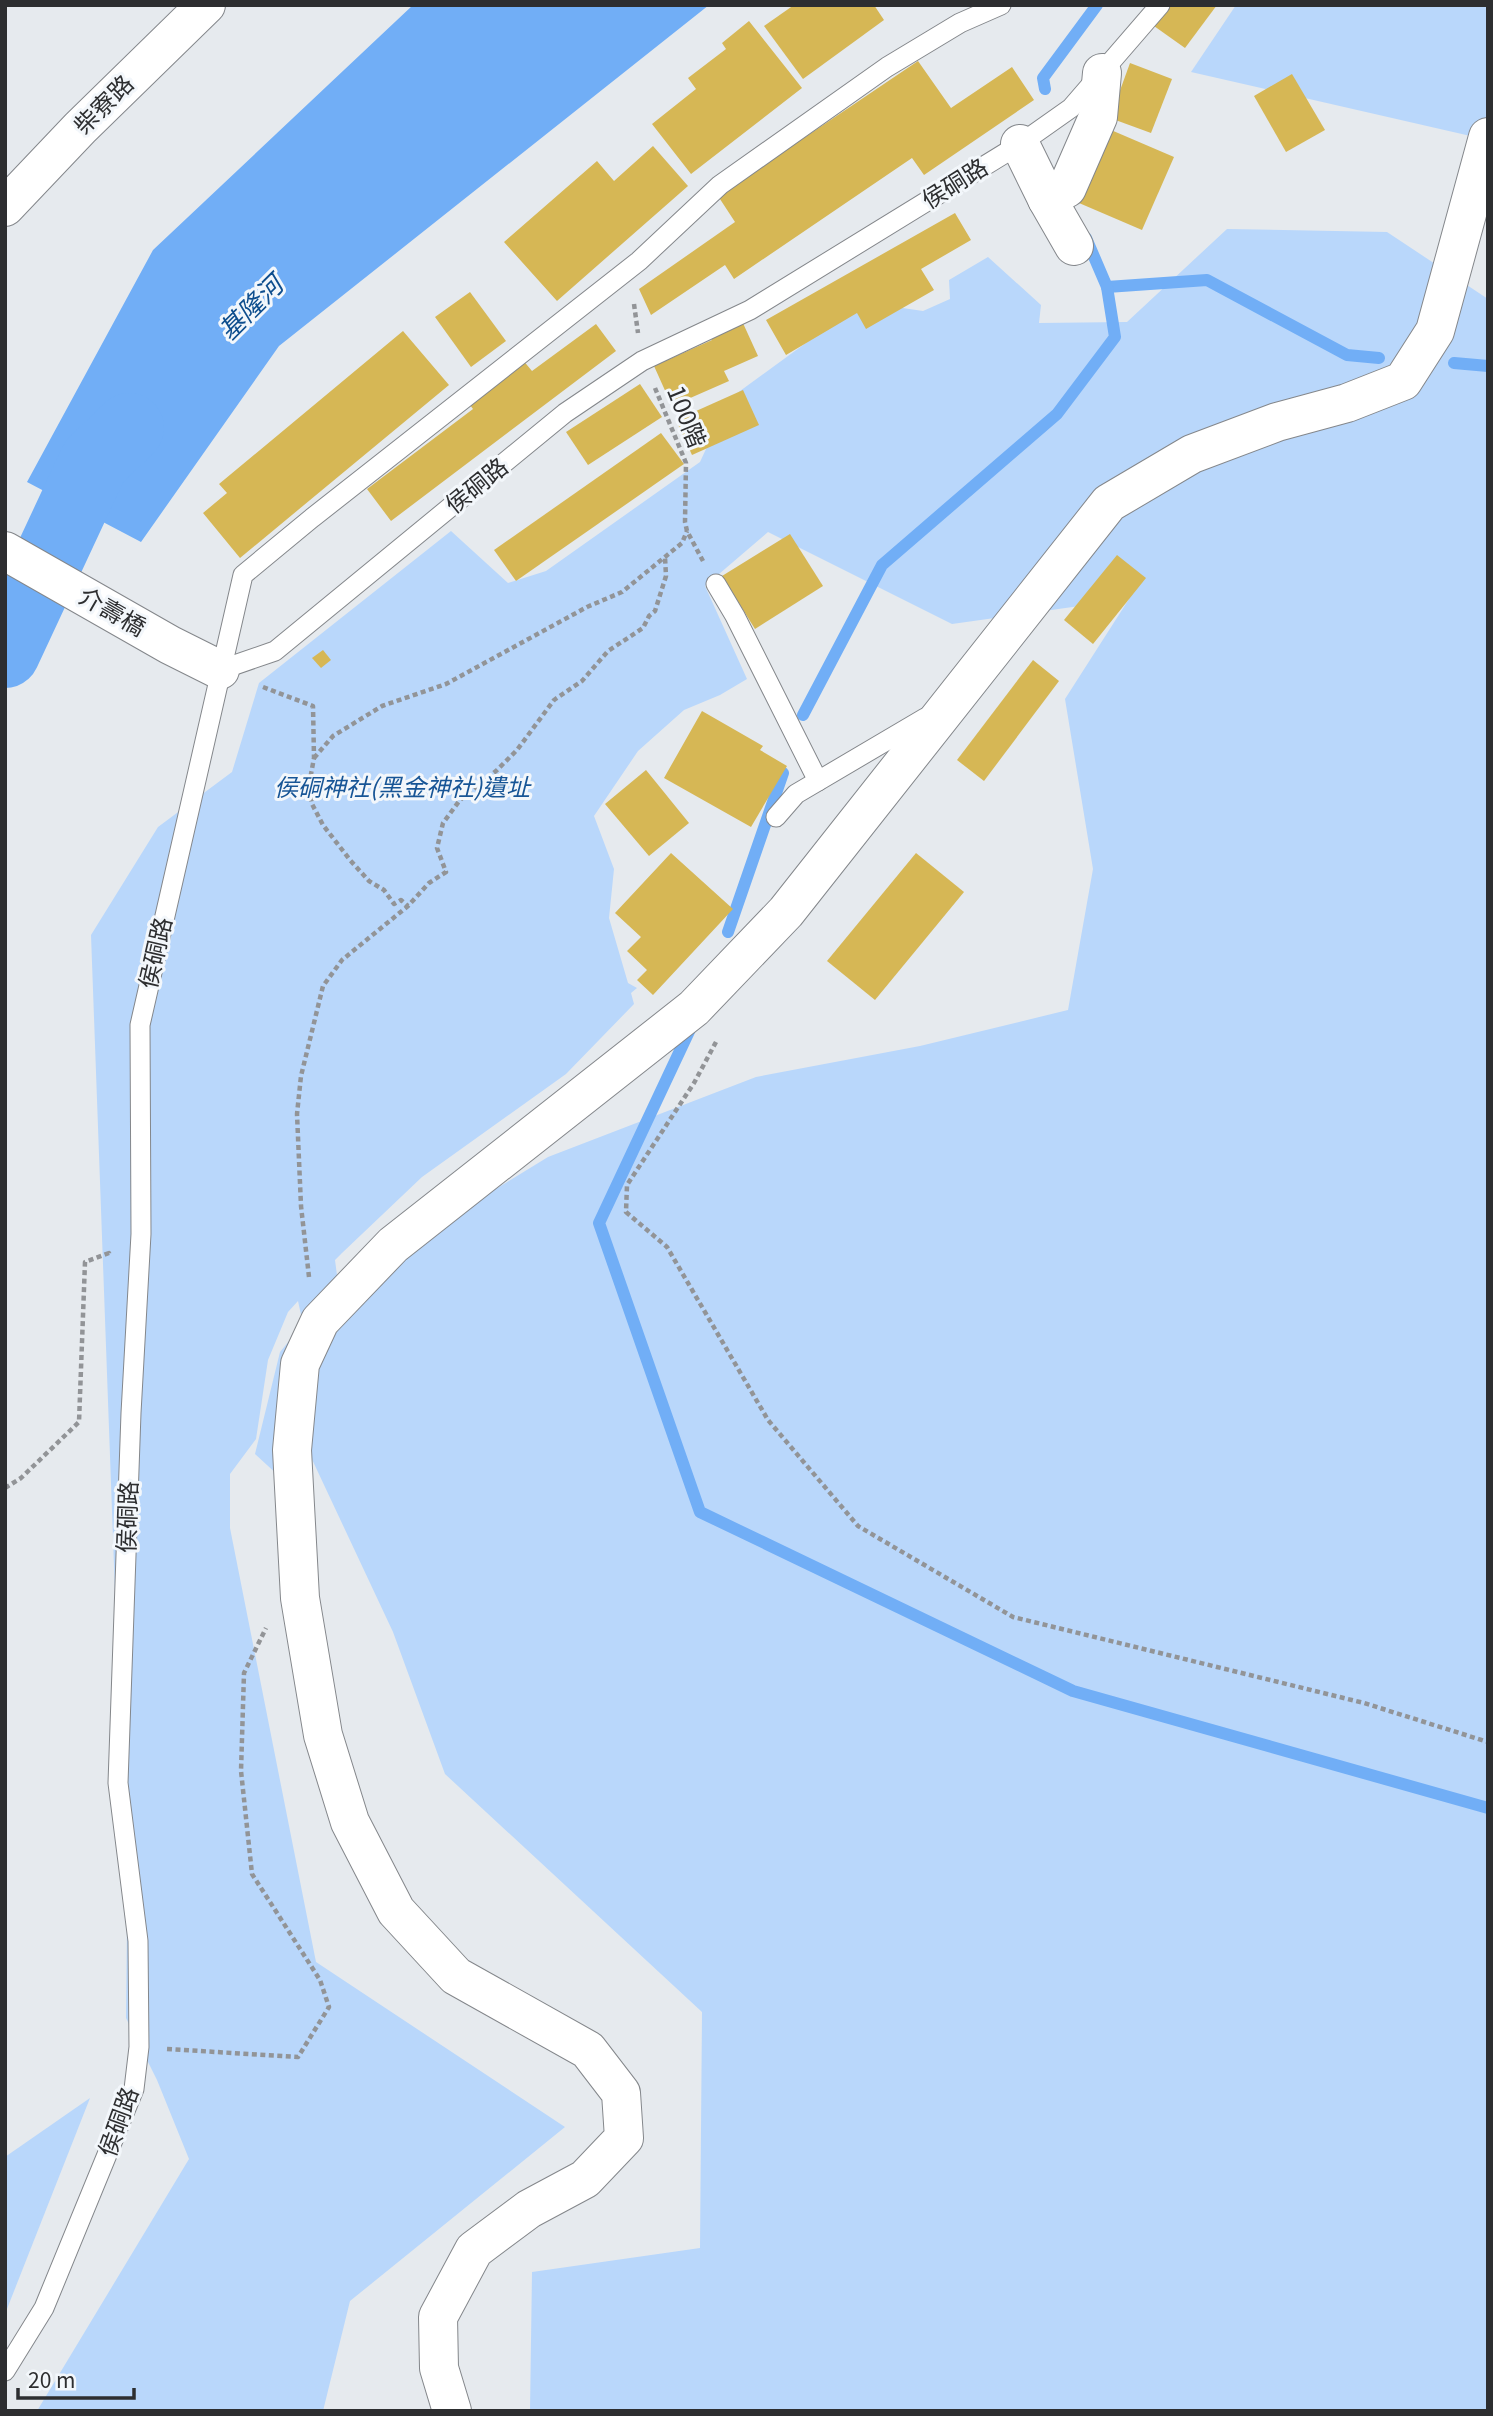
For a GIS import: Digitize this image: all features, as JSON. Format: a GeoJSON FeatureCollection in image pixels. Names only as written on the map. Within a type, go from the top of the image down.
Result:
{"type":"FeatureCollection","features":[{"type":"Feature","properties":{"kind":"street","name":"柴寮路"},"geometry":{"type":"LineString","coordinates":[[5,207],[80,128],[206,5]]}},
{"type":"Feature","properties":{"kind":"street"},"geometry":{"type":"LineString","coordinates":[[1047,199],[1068,188],[1098,117],[1101,73]]}},
{"type":"Feature","properties":{"kind":"street"},"geometry":{"type":"LineString","coordinates":[[452,2411],[439,2368],[438,2317],[474,2250],[529,2209],[585,2179],[624,2138],[621,2093],[588,2050],[456,1976],[396,1911],[349,1822],[323,1735],[300,1598],[292,1450],[300,1364],[320,1321],[393,1245],[694,1008],[786,912],[1110,503],[1192,454],[1277,422],[1348,403],[1403,381],[1435,331],[1488,137]]}},
{"type":"Feature","properties":{"kind":"street"},"geometry":{"type":"LineString","coordinates":[[1020,144],[1074,246]]}},
{"type":"Feature","properties":{"kind":"street","name":"介壽橋"},"geometry":{"type":"LineString","coordinates":[[5,551],[170,645],[220,670]]}},
{"type":"Feature","properties":{"kind":"lane"},"geometry":{"type":"LineString","coordinates":[[220,670],[243,575],[639,261],[720,185],[887,67],[960,23],[1001,5]]}},
{"type":"Feature","properties":{"kind":"lane","name":"侯硐路"},"geometry":{"type":"LineString","coordinates":[[5,2371],[44,2308],[134,2089],[139,2047],[138,1941],[118,1783],[131,1413],[141,1234],[140,1025],[220,670],[275,652],[565,414],[642,360],[750,310],[1020,144],[1071,108],[1160,5]]}},
{"type":"Feature","properties":{"kind":"lane"},"geometry":{"type":"LineString","coordinates":[[716,584],[735,616],[818,781]]}},
{"type":"Feature","properties":{"kind":"lane"},"geometry":{"type":"LineString","coordinates":[[776,817],[796,794],[950,704]]}},
{"type":"Feature","properties":{"kind":"path","name":"100階"},"geometry":{"type":"LineString","coordinates":[[639,261],[634,309],[642,360],[686,463],[687,531],[682,543],[665,557]]}},
{"type":"Feature","properties":{"kind":"path"},"geometry":{"type":"LineString","coordinates":[[314,758],[333,736],[355,721],[382,706],[446,684],[587,607],[622,592],[665,557]]}},
{"type":"Feature","properties":{"kind":"path"},"geometry":{"type":"LineString","coordinates":[[320,1321],[309,1278],[301,1206],[297,1114],[301,1076],[323,986],[342,960],[408,906],[429,883],[446,873],[437,848],[438,839],[443,823],[460,800],[517,750],[554,700],[582,681],[608,651],[643,628],[655,611],[666,576],[665,557]]}},
{"type":"Feature","properties":{"kind":"path"},"geometry":{"type":"LineString","coordinates":[[220,670],[313,706],[314,758],[309,785],[312,804],[323,825],[369,881],[384,890],[394,904],[401,900],[408,906]]}},
{"type":"Feature","properties":{"kind":"path"},"geometry":{"type":"LineString","coordinates":[[720,1034],[694,1083],[627,1185],[626,1212],[667,1247],[768,1420],[858,1526],[1013,1617],[1364,1703],[1488,1742]]}},
{"type":"Feature","properties":{"kind":"path"},"geometry":{"type":"LineString","coordinates":[[5,1488],[21,1478],[79,1422],[85,1262]]}},
{"type":"Feature","properties":{"kind":"path"},"geometry":{"type":"LineString","coordinates":[[139,2047],[298,2057],[330,2007],[320,1980],[252,1874],[241,1771],[244,1673],[268,1623]]}},
{"type":"Feature","properties":{"kind":"green space"},"geometry":{"type":"Polygon","coordinates":[[[1236,5],[1488,5],[1488,140],[1191,72],[1236,5]]]}},
{"type":"Feature","properties":{"kind":"green space","name":"侯硐神社(黑金神社)遺址"},"geometry":{"type":"Polygon","coordinates":[[[1227,229],[1387,232],[1488,299],[1488,2411],[530,2411],[532,2272],[700,2248],[702,2012],[445,1774],[393,1632],[287,1406],[280,1477],[255,1454],[280,1352],[303,1324],[298,1301],[288,1312],[268,1360],[256,1439],[230,1474],[230,1528],[316,1962],[565,2127],[350,2301],[323,2411],[37,2411],[189,2159],[157,2080],[126,2018],[127,1922],[91,935],[158,827],[232,772],[259,683],[451,531],[508,583],[546,571],[700,462],[729,399],[862,302],[923,311],[950,299],[949,280],[988,257],[1041,305],[1039,323],[1127,322],[1227,229]],[[768,532],[705,586],[747,679],[720,695],[684,710],[638,751],[594,816],[614,869],[609,918],[628,983],[637,988],[631,993],[634,1004],[566,1074],[422,1177],[335,1260],[338,1283],[349,1279],[548,1157],[756,1077],[920,1046],[1068,1010],[1093,869],[1065,699],[1129,599],[952,624],[768,532]]]}},
{"type":"Feature","properties":{"kind":"green space"},"geometry":{"type":"Polygon","coordinates":[[[90,2098],[5,2314],[5,2157],[90,2098]]]}},
{"type":"Feature","properties":{"kind":"water"},"geometry":{"type":"Polygon","coordinates":[[[413,5],[709,5],[279,346],[141,542],[27,482],[153,250],[413,5]]]}},
{"type":"Feature","properties":{"kind":"building"},"geometry":{"type":"Polygon","coordinates":[[[794,5],[874,5],[884,20],[803,79],[764,26],[794,5]]]}},
{"type":"Feature","properties":{"kind":"building"},"geometry":{"type":"Polygon","coordinates":[[[1170,5],[1217,5],[1185,48],[1154,26],[1170,5]]]}},
{"type":"Feature","properties":{"kind":"building"},"geometry":{"type":"Polygon","coordinates":[[[749,21],[802,88],[691,174],[652,124],[696,89],[688,78],[726,49],[722,43],[749,21]]]}},
{"type":"Feature","properties":{"kind":"building"},"geometry":{"type":"Polygon","coordinates":[[[918,61],[951,108],[1012,67],[1034,100],[924,175],[912,158],[734,279],[725,265],[651,315],[639,289],[735,222],[718,196],[918,61]]]}},
{"type":"Feature","properties":{"kind":"building"},"geometry":{"type":"Polygon","coordinates":[[[1130,63],[1172,79],[1151,133],[1110,118],[1130,63]]]}},
{"type":"Feature","properties":{"kind":"building"},"geometry":{"type":"Polygon","coordinates":[[[1292,74],[1325,130],[1286,152],[1254,96],[1292,74]]]}},
{"type":"Feature","properties":{"kind":"building"},"geometry":{"type":"Polygon","coordinates":[[[1104,127],[1174,157],[1142,230],[1072,200],[1104,127]]]}},
{"type":"Feature","properties":{"kind":"building"},"geometry":{"type":"Polygon","coordinates":[[[653,146],[688,186],[557,301],[504,242],[597,161],[614,181],[653,146]]]}},
{"type":"Feature","properties":{"kind":"building"},"geometry":{"type":"Polygon","coordinates":[[[955,213],[971,240],[921,269],[934,290],[866,329],[857,313],[786,355],[766,320],[955,213]]]}},
{"type":"Feature","properties":{"kind":"building"},"geometry":{"type":"Polygon","coordinates":[[[470,292],[506,341],[471,367],[435,317],[470,292]]]}},
{"type":"Feature","properties":{"kind":"building"},"geometry":{"type":"Polygon","coordinates":[[[742,321],[758,356],[724,371],[729,381],[672,406],[654,366],[712,340],[710,335],[742,321]]]}},
{"type":"Feature","properties":{"kind":"building"},"geometry":{"type":"Polygon","coordinates":[[[596,324],[616,351],[391,521],[367,489],[473,409],[467,401],[522,359],[532,371],[596,324]]]}},
{"type":"Feature","properties":{"kind":"building"},"geometry":{"type":"Polygon","coordinates":[[[403,331],[449,385],[240,558],[203,513],[227,493],[219,484],[403,331]]]}},
{"type":"Feature","properties":{"kind":"building"},"geometry":{"type":"Polygon","coordinates":[[[640,384],[662,417],[588,465],[566,432],[640,384]]]}},
{"type":"Feature","properties":{"kind":"building"},"geometry":{"type":"Polygon","coordinates":[[[743,390],[759,425],[692,455],[676,420],[743,390]]]}},
{"type":"Feature","properties":{"kind":"building"},"geometry":{"type":"Polygon","coordinates":[[[661,433],[684,464],[516,581],[494,550],[661,433]]]}},
{"type":"Feature","properties":{"kind":"building"},"geometry":{"type":"Polygon","coordinates":[[[790,534],[823,586],[755,629],[722,576],[790,534]]]}},
{"type":"Feature","properties":{"kind":"building"},"geometry":{"type":"Polygon","coordinates":[[[1117,555],[1146,578],[1093,644],[1064,620],[1117,555]]]}},
{"type":"Feature","properties":{"kind":"building"},"geometry":{"type":"Polygon","coordinates":[[[323,650],[331,660],[321,668],[312,658],[323,650]]]}},
{"type":"Feature","properties":{"kind":"building"},"geometry":{"type":"Polygon","coordinates":[[[1033,660],[1059,681],[984,781],[957,760],[1033,660]]]}},
{"type":"Feature","properties":{"kind":"building"},"geometry":{"type":"Polygon","coordinates":[[[702,711],[763,746],[760,750],[787,766],[751,827],[664,778],[702,711]]]}},
{"type":"Feature","properties":{"kind":"building"},"geometry":{"type":"Polygon","coordinates":[[[646,770],[689,823],[649,856],[605,804],[646,770]]]}},
{"type":"Feature","properties":{"kind":"building"},"geometry":{"type":"Polygon","coordinates":[[[671,853],[733,909],[653,995],[637,980],[647,970],[627,951],[641,937],[615,913],[671,853]]]}},
{"type":"Feature","properties":{"kind":"building"},"geometry":{"type":"Polygon","coordinates":[[[916,853],[964,892],[875,1000],[827,961],[916,853]]]}},
{"type":"Feature","properties":{"kind":"waterway"},"geometry":{"type":"LineString","coordinates":[[1045,89],[1043,78],[1097,5]]}},
{"type":"Feature","properties":{"kind":"waterway"},"geometry":{"type":"LineString","coordinates":[[803,715],[882,565],[1057,414],[1115,337],[1107,287],[1086,238]]}},
{"type":"Feature","properties":{"kind":"waterway"},"geometry":{"type":"LineString","coordinates":[[1107,287],[1207,280],[1347,355],[1379,358]]}},
{"type":"Feature","properties":{"kind":"waterway"},"geometry":{"type":"LineString","coordinates":[[1454,363],[1488,366]]}},
{"type":"Feature","properties":{"kind":"waterway","name":"基隆河"},"geometry":{"type":"LineString","coordinates":[[5,653],[94,462],[129,428]]}},
{"type":"Feature","properties":{"kind":"waterway"},"geometry":{"type":"LineString","coordinates":[[728,932],[783,773]]}},
{"type":"Feature","properties":{"kind":"waterway"},"geometry":{"type":"LineString","coordinates":[[693,1023],[599,1223],[700,1512],[1073,1691],[1488,1808]]}}]}
